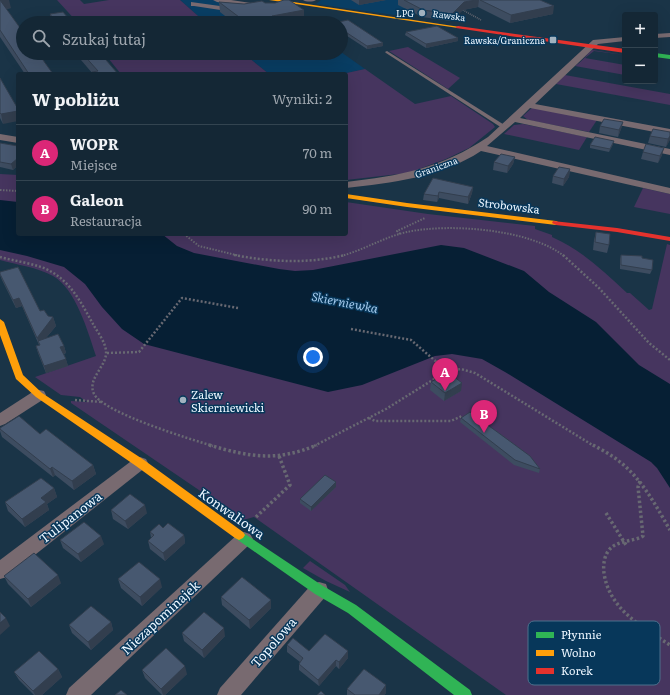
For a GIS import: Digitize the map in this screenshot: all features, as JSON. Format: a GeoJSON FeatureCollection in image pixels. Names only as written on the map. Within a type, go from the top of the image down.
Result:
{"type":"FeatureCollection","features":[{"type":"Feature","properties":{"kind":"street"},"geometry":{"type":"LineString","coordinates":[[217,0],[272,4]]}},
{"type":"Feature","properties":{"kind":"street"},"geometry":{"type":"LineString","coordinates":[[192,2],[231,9],[236,8],[240,2]]}},
{"type":"Feature","properties":{"kind":"street"},"geometry":{"type":"LineString","coordinates":[[192,2],[204,13]]}},
{"type":"Feature","properties":{"kind":"street","name":"Rawska"},"geometry":{"type":"LineString","coordinates":[[272,4],[622,51]]}},
{"type":"Feature","properties":{"kind":"street"},"geometry":{"type":"LineString","coordinates":[[658,36],[670,35]]}},
{"type":"Feature","properties":{"kind":"street","name":"Graniczna"},"geometry":{"type":"LineString","coordinates":[[348,185],[420,174],[446,165],[480,147],[513,119],[592,46],[600,41],[622,38]]}},
{"type":"Feature","properties":{"kind":"street"},"geometry":{"type":"LineString","coordinates":[[658,55],[670,57]]}},
{"type":"Feature","properties":{"kind":"street"},"geometry":{"type":"LineString","coordinates":[[528,105],[670,132]]}},
{"type":"Feature","properties":{"kind":"street"},"geometry":{"type":"LineString","coordinates":[[513,119],[670,152]]}},
{"type":"Feature","properties":{"kind":"street"},"geometry":{"type":"LineString","coordinates":[[0,137],[16,140]]}},
{"type":"Feature","properties":{"kind":"street"},"geometry":{"type":"LineString","coordinates":[[480,147],[492,151],[670,190]]}},
{"type":"Feature","properties":{"kind":"street","name":"Strobowska"},"geometry":{"type":"LineString","coordinates":[[348,196],[438,210],[609,229],[670,239]]}},
{"type":"Feature","properties":{"kind":"street","name":"Konwaliowa"},"geometry":{"type":"LineString","coordinates":[[0,322],[2,337],[19,377],[39,395],[140,463],[244,539],[319,590],[352,609],[464,695]]}},
{"type":"Feature","properties":{"kind":"street"},"geometry":{"type":"LineString","coordinates":[[0,420],[39,395]]}},
{"type":"Feature","properties":{"kind":"street","name":"Tulipanowa"},"geometry":{"type":"LineString","coordinates":[[0,571],[140,463]]}},
{"type":"Feature","properties":{"kind":"street","name":"Niezapominajek"},"geometry":{"type":"LineString","coordinates":[[76,695],[244,539]]}},
{"type":"Feature","properties":{"kind":"street","name":"Topolowa"},"geometry":{"type":"LineString","coordinates":[[227,695],[319,590]]}},
{"type":"Feature","properties":{"kind":"lane"},"geometry":{"type":"LineString","coordinates":[[305,0],[314,0]]}},
{"type":"Feature","properties":{"kind":"lane"},"geometry":{"type":"LineString","coordinates":[[387,52],[504,127]]}},
{"type":"Feature","properties":{"kind":"path"},"geometry":{"type":"LineString","coordinates":[[457,7],[485,22]]}},
{"type":"Feature","properties":{"kind":"path"},"geometry":{"type":"LineString","coordinates":[[0,190],[16,191]]}},
{"type":"Feature","properties":{"kind":"path"},"geometry":{"type":"LineString","coordinates":[[400,234],[397,231],[437,213],[438,210]]}},
{"type":"Feature","properties":{"kind":"path"},"geometry":{"type":"LineString","coordinates":[[186,236],[193,243],[206,249],[247,258],[288,262],[325,259],[352,252],[400,234],[439,228],[514,235],[553,249],[568,259],[609,299],[652,347],[670,360]]}},
{"type":"Feature","properties":{"kind":"path"},"geometry":{"type":"LineString","coordinates":[[0,257],[49,270],[64,280],[78,297],[101,337],[107,353],[104,363],[98,372],[93,385],[94,393],[109,406],[203,444],[255,456],[279,456],[302,451],[397,403],[447,371],[462,368],[475,373],[619,461],[640,482],[670,530]]}},
{"type":"Feature","properties":{"kind":"path"},"geometry":{"type":"LineString","coordinates":[[107,353],[139,352],[182,298],[238,308]]}},
{"type":"Feature","properties":{"kind":"path"},"geometry":{"type":"LineString","coordinates":[[351,329],[411,340],[447,371]]}},
{"type":"Feature","properties":{"kind":"path"},"geometry":{"type":"LineString","coordinates":[[369,418],[375,421],[451,421],[462,416]]}},
{"type":"Feature","properties":{"kind":"path"},"geometry":{"type":"LineString","coordinates":[[256,516],[290,485],[279,456]]}},
{"type":"Feature","properties":{"kind":"path"},"geometry":{"type":"LineString","coordinates":[[634,621],[616,603],[610,594],[604,574],[607,554],[610,549],[616,545],[625,544],[643,536],[638,487],[640,482]]}},
{"type":"Feature","properties":{"kind":"path"},"geometry":{"type":"LineString","coordinates":[[606,513],[625,544]]}},
{"type":"Feature","properties":{"kind":"path"},"geometry":{"type":"LineString","coordinates":[[660,638],[670,645]]}},
{"type":"Feature","properties":{"kind":"shaded area"},"geometry":{"type":"Polygon","coordinates":[[[57,0],[80,0],[84,4],[109,0],[180,0],[198,16],[72,16],[57,0]]]}},
{"type":"Feature","properties":{"kind":"shaded area"},"geometry":{"type":"Polygon","coordinates":[[[180,0],[224,0],[277,8],[289,16],[198,16],[180,0]]]}},
{"type":"Feature","properties":{"kind":"shaded area"},"geometry":{"type":"Polygon","coordinates":[[[321,0],[411,0],[427,9],[394,15],[316,4],[321,0]]]}},
{"type":"Feature","properties":{"kind":"shaded area"},"geometry":{"type":"Polygon","coordinates":[[[408,47],[460,78],[448,89],[389,51],[408,47]]]}},
{"type":"Feature","properties":{"kind":"shaded area"},"geometry":{"type":"Polygon","coordinates":[[[592,50],[622,55],[594,51],[585,58],[622,64],[622,74],[575,66],[592,50]]]}},
{"type":"Feature","properties":{"kind":"shaded area"},"geometry":{"type":"Polygon","coordinates":[[[348,57],[365,69],[348,73],[267,72],[252,60],[348,60],[348,57]]]}},
{"type":"Feature","properties":{"kind":"shaded area"},"geometry":{"type":"Polygon","coordinates":[[[110,60],[252,60],[267,72],[119,72],[110,60]]]}},
{"type":"Feature","properties":{"kind":"shaded area"},"geometry":{"type":"Polygon","coordinates":[[[365,69],[415,104],[451,96],[493,124],[495,127],[469,148],[446,159],[408,173],[348,180],[348,73],[365,69]]]}},
{"type":"Feature","properties":{"kind":"shaded area"},"geometry":{"type":"Polygon","coordinates":[[[565,75],[670,94],[670,105],[556,84],[565,75]]]}},
{"type":"Feature","properties":{"kind":"shaded area"},"geometry":{"type":"Polygon","coordinates":[[[533,107],[597,120],[589,132],[528,120],[523,116],[533,107]]]}},
{"type":"Feature","properties":{"kind":"shaded area"},"geometry":{"type":"Polygon","coordinates":[[[523,124],[587,137],[579,150],[504,134],[514,125],[523,124]]]}},
{"type":"Feature","properties":{"kind":"shaded area"},"geometry":{"type":"Polygon","coordinates":[[[0,174],[16,175],[16,236],[348,236],[348,202],[428,214],[535,226],[535,229],[552,235],[552,237],[583,255],[649,310],[652,309],[667,244],[670,245],[670,695],[506,695],[254,517],[243,520],[71,403],[71,401],[87,402],[80,397],[61,395],[35,377],[96,356],[75,301],[61,282],[53,276],[40,270],[0,260],[0,174]]]}},
{"type":"Feature","properties":{"kind":"shaded area"},"geometry":{"type":"Polygon","coordinates":[[[643,188],[670,194],[670,214],[634,207],[643,188]]]}},
{"type":"Feature","properties":{"kind":"shaded area"},"geometry":{"type":"Polygon","coordinates":[[[310,561],[345,585],[350,592],[303,568],[310,561]]]}},
{"type":"Feature","properties":{"kind":"water","name":"Zalew Skierniewicki"},"geometry":{"type":"Polygon","coordinates":[[[0,200],[16,202],[16,236],[164,236],[177,246],[194,253],[295,271],[313,270],[441,245],[464,248],[524,271],[549,292],[596,322],[639,365],[670,384],[670,488],[657,468],[651,462],[482,359],[452,354],[435,356],[362,385],[328,392],[144,344],[122,329],[102,307],[85,284],[64,267],[0,250],[0,200]]]}},
{"type":"Feature","properties":{"kind":"building"},"geometry":{"type":"Polygon","coordinates":[[[0,0],[16,22],[16,54],[0,30],[0,0]]]}},
{"type":"Feature","properties":{"kind":"building"},"geometry":{"type":"Polygon","coordinates":[[[289,0],[304,10],[272,16],[238,16],[219,2],[244,4],[262,1],[265,3],[275,3],[289,0]]]}},
{"type":"Feature","properties":{"kind":"building"},"geometry":{"type":"Polygon","coordinates":[[[404,0],[476,0],[464,2],[452,14],[423,10],[404,0]]]}},
{"type":"Feature","properties":{"kind":"building"},"geometry":{"type":"Polygon","coordinates":[[[480,0],[540,0],[554,6],[511,15],[480,0]]]}},
{"type":"Feature","properties":{"kind":"building"},"geometry":{"type":"Polygon","coordinates":[[[63,12],[66,16],[51,16],[50,14],[63,12]]]}},
{"type":"Feature","properties":{"kind":"building"},"geometry":{"type":"Polygon","coordinates":[[[348,20],[383,43],[367,46],[348,34],[348,20]]]}},
{"type":"Feature","properties":{"kind":"building"},"geometry":{"type":"Polygon","coordinates":[[[437,26],[458,38],[426,44],[406,32],[437,26]]]}},
{"type":"Feature","properties":{"kind":"building"},"geometry":{"type":"Polygon","coordinates":[[[20,60],[43,60],[52,72],[28,72],[20,60]]]}},
{"type":"Feature","properties":{"kind":"building"},"geometry":{"type":"Polygon","coordinates":[[[88,60],[106,60],[116,72],[92,72],[98,71],[88,60]]]}},
{"type":"Feature","properties":{"kind":"building"},"geometry":{"type":"Polygon","coordinates":[[[0,78],[16,106],[16,111],[0,113],[0,78]]]}},
{"type":"Feature","properties":{"kind":"building"},"geometry":{"type":"Polygon","coordinates":[[[604,119],[623,122],[619,130],[600,126],[604,119]]]}},
{"type":"Feature","properties":{"kind":"building"},"geometry":{"type":"Polygon","coordinates":[[[653,129],[670,132],[670,136],[668,139],[650,136],[653,129]]]}},
{"type":"Feature","properties":{"kind":"building"},"geometry":{"type":"Polygon","coordinates":[[[595,137],[614,141],[610,149],[590,145],[595,137]]]}},
{"type":"Feature","properties":{"kind":"building"},"geometry":{"type":"Polygon","coordinates":[[[0,143],[16,146],[16,160],[11,164],[0,162],[0,143]]]}},
{"type":"Feature","properties":{"kind":"building"},"geometry":{"type":"Polygon","coordinates":[[[646,144],[664,148],[660,156],[643,152],[646,144]]]}},
{"type":"Feature","properties":{"kind":"building"},"geometry":{"type":"Polygon","coordinates":[[[501,154],[515,157],[508,166],[494,162],[501,154]]]}},
{"type":"Feature","properties":{"kind":"building"},"geometry":{"type":"Polygon","coordinates":[[[559,167],[570,169],[564,179],[553,176],[559,167]]]}},
{"type":"Feature","properties":{"kind":"building"},"geometry":{"type":"Polygon","coordinates":[[[433,178],[473,187],[468,197],[439,192],[438,196],[424,194],[433,178]]]}},
{"type":"Feature","properties":{"kind":"building"},"geometry":{"type":"Polygon","coordinates":[[[596,232],[610,234],[609,245],[595,242],[596,232]]]}},
{"type":"Feature","properties":{"kind":"building"},"geometry":{"type":"Polygon","coordinates":[[[621,255],[642,256],[642,258],[653,260],[652,270],[621,265],[621,255]]]}},
{"type":"Feature","properties":{"kind":"building"},"geometry":{"type":"Polygon","coordinates":[[[18,267],[40,311],[44,310],[48,316],[53,317],[37,338],[19,298],[13,300],[0,274],[0,272],[18,267]]]}},
{"type":"Feature","properties":{"kind":"building"},"geometry":{"type":"Polygon","coordinates":[[[58,334],[64,346],[60,347],[66,359],[44,366],[36,346],[40,345],[38,341],[58,334]]]}},
{"type":"Feature","properties":{"kind":"building"},"geometry":{"type":"Polygon","coordinates":[[[448,372],[462,383],[445,393],[431,382],[448,372]]]}},
{"type":"Feature","properties":{"kind":"building"},"geometry":{"type":"Polygon","coordinates":[[[470,412],[530,456],[540,469],[515,460],[461,418],[470,412]]]}},
{"type":"Feature","properties":{"kind":"building"},"geometry":{"type":"Polygon","coordinates":[[[19,416],[40,434],[46,429],[93,465],[72,481],[52,467],[50,469],[0,429],[19,416]]]}},
{"type":"Feature","properties":{"kind":"building"},"geometry":{"type":"Polygon","coordinates":[[[325,475],[336,482],[311,507],[300,499],[325,475]]]}},
{"type":"Feature","properties":{"kind":"building"},"geometry":{"type":"Polygon","coordinates":[[[41,478],[54,488],[41,498],[46,502],[22,519],[5,502],[41,478]]]}},
{"type":"Feature","properties":{"kind":"building"},"geometry":{"type":"Polygon","coordinates":[[[130,494],[145,505],[125,521],[111,510],[130,494]]]}},
{"type":"Feature","properties":{"kind":"building"},"geometry":{"type":"Polygon","coordinates":[[[84,522],[101,536],[78,554],[60,540],[84,522]]]}},
{"type":"Feature","properties":{"kind":"building"},"geometry":{"type":"Polygon","coordinates":[[[168,523],[184,535],[163,553],[148,541],[154,535],[150,532],[159,524],[163,528],[168,523]]]}},
{"type":"Feature","properties":{"kind":"building"},"geometry":{"type":"Polygon","coordinates":[[[34,553],[58,575],[28,599],[4,576],[34,553]]]}},
{"type":"Feature","properties":{"kind":"building"},"geometry":{"type":"Polygon","coordinates":[[[139,562],[160,579],[140,597],[118,579],[139,562]]]}},
{"type":"Feature","properties":{"kind":"building"},"geometry":{"type":"Polygon","coordinates":[[[242,577],[271,600],[249,620],[221,597],[242,577]]]}},
{"type":"Feature","properties":{"kind":"building"},"geometry":{"type":"Polygon","coordinates":[[[91,606],[111,622],[88,642],[69,625],[91,606]]]}},
{"type":"Feature","properties":{"kind":"building"},"geometry":{"type":"Polygon","coordinates":[[[0,612],[6,618],[0,623],[0,612]]]}},
{"type":"Feature","properties":{"kind":"building"},"geometry":{"type":"Polygon","coordinates":[[[204,612],[224,628],[202,650],[182,633],[204,612]]]}},
{"type":"Feature","properties":{"kind":"building"},"geometry":{"type":"Polygon","coordinates":[[[325,634],[348,651],[339,662],[336,660],[318,680],[299,664],[303,658],[287,645],[293,638],[309,651],[325,634]]]}},
{"type":"Feature","properties":{"kind":"building"},"geometry":{"type":"Polygon","coordinates":[[[166,648],[185,666],[161,689],[142,670],[166,648]]]}},
{"type":"Feature","properties":{"kind":"building"},"geometry":{"type":"Polygon","coordinates":[[[39,651],[58,669],[33,691],[14,672],[39,651]]]}},
{"type":"Feature","properties":{"kind":"building"},"geometry":{"type":"Polygon","coordinates":[[[364,669],[386,685],[379,695],[355,695],[347,689],[364,669]]]}},
{"type":"Feature","properties":{"kind":"building"},"geometry":{"type":"Polygon","coordinates":[[[121,690],[127,695],[115,695],[121,690]]]}},
{"type":"Feature","properties":{"kind":"building"},"geometry":{"type":"Polygon","coordinates":[[[321,691],[325,695],[317,695],[321,691]]]}},
{"type":"Feature","properties":{"kind":"traffic: fast"},"geometry":{"type":"LineString","coordinates":[[658,55],[670,57]]}},
{"type":"Feature","properties":{"kind":"traffic: fast"},"geometry":{"type":"LineString","coordinates":[[239,535],[319,590],[352,609],[465,695]]}},
{"type":"Feature","properties":{"kind":"traffic: slow"},"geometry":{"type":"LineString","coordinates":[[271,0],[458,27]]}},
{"type":"Feature","properties":{"kind":"traffic: slow"},"geometry":{"type":"LineString","coordinates":[[348,196],[556,223]]}},
{"type":"Feature","properties":{"kind":"traffic: slow"},"geometry":{"type":"LineString","coordinates":[[0,322],[19,377],[39,395],[140,463],[239,535]]}},
{"type":"Feature","properties":{"kind":"traffic: jam"},"geometry":{"type":"LineString","coordinates":[[458,27],[622,51]]}},
{"type":"Feature","properties":{"kind":"traffic: jam"},"geometry":{"type":"LineString","coordinates":[[556,223],[617,230],[670,239]]}},
{"type":"Feature","properties":{"kind":"place","name":"LPG"},"geometry":{"type":"Point","coordinates":[422,13]}},
{"type":"Feature","properties":{"kind":"place","name":"Rawska/Graniczna"},"geometry":{"type":"Point","coordinates":[553,40]}},
{"type":"Feature","properties":{"kind":"place","name":"WOPR"},"geometry":{"type":"Point","coordinates":[445,391]}},
{"type":"Feature","properties":{"kind":"place","name":"Zalew Skierniewicki"},"geometry":{"type":"Point","coordinates":[183,400]}},
{"type":"Feature","properties":{"kind":"place","name":"Galeon"},"geometry":{"type":"Point","coordinates":[484,433]}},
{"type":"Feature","properties":{"kind":"water label","name":"Skierniewka"},"geometry":{"type":"Point","coordinates":[345,302]}}]}
